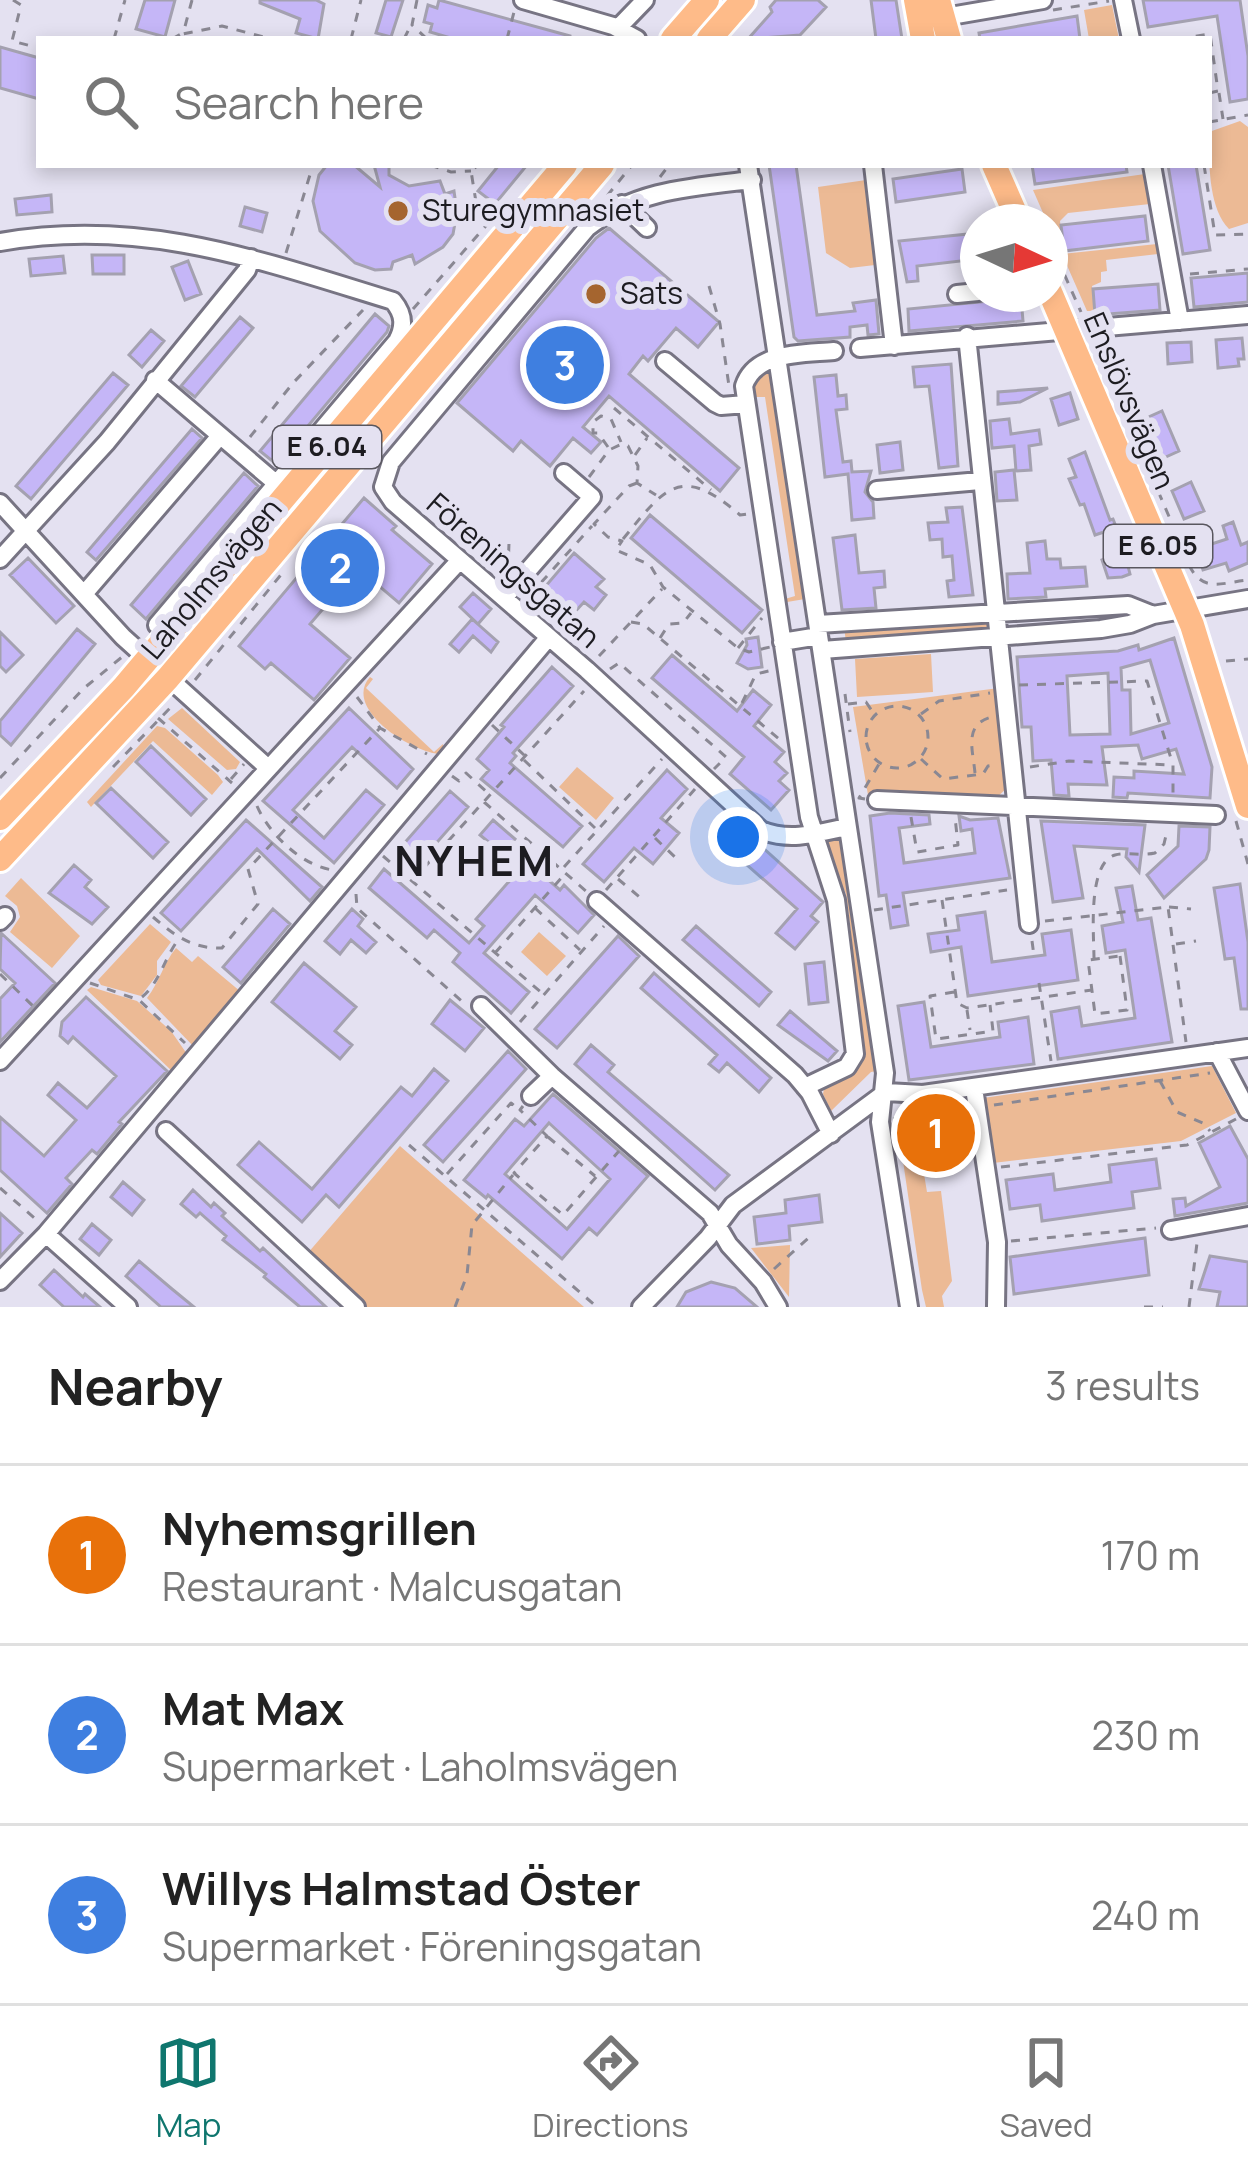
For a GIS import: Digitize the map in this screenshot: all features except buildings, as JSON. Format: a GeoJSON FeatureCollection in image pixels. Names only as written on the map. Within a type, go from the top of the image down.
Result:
{"type":"FeatureCollection","features":[{"type":"Feature","properties":{"kind":"highway"},"geometry":{"type":"LineString","coordinates":[[677,36],[707,0]]}},
{"type":"Feature","properties":{"kind":"highway"},"geometry":{"type":"LineString","coordinates":[[713,36],[743,0]]}},
{"type":"Feature","properties":{"kind":"highway","name":"Laholmsvägen"},"geometry":{"type":"LineString","coordinates":[[0,818],[563,168]]}},
{"type":"Feature","properties":{"kind":"highway","name":"Laholmsvägen"},"geometry":{"type":"LineString","coordinates":[[0,859],[168,678],[599,168]]}},
{"type":"Feature","properties":{"kind":"highway"},"geometry":{"type":"LineString","coordinates":[[995,168],[1011,204]]}},
{"type":"Feature","properties":{"kind":"highway","name":"Enslövsvägen"},"geometry":{"type":"LineString","coordinates":[[1065,312],[1077,329],[1186,609],[1233,812]]}},
{"type":"Feature","properties":{"kind":"street"},"geometry":{"type":"LineString","coordinates":[[520,0],[632,36]]}},
{"type":"Feature","properties":{"kind":"street"},"geometry":{"type":"LineString","coordinates":[[618,28],[645,0]]}},
{"type":"Feature","properties":{"kind":"street"},"geometry":{"type":"LineString","coordinates":[[932,22],[1043,0]]}},
{"type":"Feature","properties":{"kind":"street"},"geometry":{"type":"LineString","coordinates":[[1123,0],[1129,36]]}},
{"type":"Feature","properties":{"kind":"street"},"geometry":{"type":"LineString","coordinates":[[873,168],[894,346]]}},
{"type":"Feature","properties":{"kind":"street"},"geometry":{"type":"LineString","coordinates":[[1153,168],[1180,321]]}},
{"type":"Feature","properties":{"kind":"street"},"geometry":{"type":"LineString","coordinates":[[750,172],[886,1092],[880,1122],[909,1307]]}},
{"type":"Feature","properties":{"kind":"street","name":"Föreningsgatan"},"geometry":{"type":"LineString","coordinates":[[750,172],[622,204],[587,228],[386,472],[386,494],[769,834],[812,834],[848,827]]}},
{"type":"Feature","properties":{"kind":"street"},"geometry":{"type":"LineString","coordinates":[[622,204],[646,228]]}},
{"type":"Feature","properties":{"kind":"street"},"geometry":{"type":"LineString","coordinates":[[0,242],[104,232],[155,236],[281,266],[393,301],[403,321]]}},
{"type":"Feature","properties":{"kind":"street"},"geometry":{"type":"LineString","coordinates":[[0,559],[106,442],[247,270],[251,258]]}},
{"type":"Feature","properties":{"kind":"street"},"geometry":{"type":"LineString","coordinates":[[860,348],[1248,315]]}},
{"type":"Feature","properties":{"kind":"street","name":"Laholmsvägen"},"geometry":{"type":"LineString","coordinates":[[157,625],[212,572],[277,484],[397,341],[403,321]]}},
{"type":"Feature","properties":{"kind":"street"},"geometry":{"type":"LineString","coordinates":[[967,337],[1030,924]]}},
{"type":"Feature","properties":{"kind":"street"},"geometry":{"type":"LineString","coordinates":[[806,1087],[847,1066],[855,1054],[836,900],[812,834],[777,645],[762,513],[739,405],[747,377],[779,356],[834,351]]}},
{"type":"Feature","properties":{"kind":"street"},"geometry":{"type":"LineString","coordinates":[[665,362],[715,403],[739,405]]}},
{"type":"Feature","properties":{"kind":"street"},"geometry":{"type":"LineString","coordinates":[[155,380],[277,484]]}},
{"type":"Feature","properties":{"kind":"street"},"geometry":{"type":"LineString","coordinates":[[84,594],[219,436]]}},
{"type":"Feature","properties":{"kind":"street"},"geometry":{"type":"LineString","coordinates":[[504,598],[592,497],[564,473]]}},
{"type":"Feature","properties":{"kind":"street"},"geometry":{"type":"LineString","coordinates":[[877,490],[980,481]]}},
{"type":"Feature","properties":{"kind":"street"},"geometry":{"type":"LineString","coordinates":[[0,503],[140,653],[268,767]]}},
{"type":"Feature","properties":{"kind":"street"},"geometry":{"type":"LineString","coordinates":[[0,1061],[237,787],[268,767],[460,560]]}},
{"type":"Feature","properties":{"kind":"street"},"geometry":{"type":"LineString","coordinates":[[820,637],[998,638],[1101,629],[1248,599]]}},
{"type":"Feature","properties":{"kind":"street"},"geometry":{"type":"LineString","coordinates":[[777,645],[995,611],[1128,604],[1153,615]]}},
{"type":"Feature","properties":{"kind":"street"},"geometry":{"type":"LineString","coordinates":[[0,1282],[549,637]]}},
{"type":"Feature","properties":{"kind":"street"},"geometry":{"type":"LineString","coordinates":[[878,800],[1233,812]]}},
{"type":"Feature","properties":{"kind":"street"},"geometry":{"type":"LineString","coordinates":[[597,901],[778,1058],[806,1087],[831,1134]]}},
{"type":"Feature","properties":{"kind":"street"},"geometry":{"type":"LineString","coordinates":[[481,1006],[552,1076],[710,1213],[778,1307]]}},
{"type":"Feature","properties":{"kind":"street"},"geometry":{"type":"LineString","coordinates":[[641,1307],[733,1205],[886,1092],[923,1094],[974,1088],[1248,1048]]}},
{"type":"Feature","properties":{"kind":"street"},"geometry":{"type":"LineString","coordinates":[[1217,1052],[1248,1112]]}},
{"type":"Feature","properties":{"kind":"street"},"geometry":{"type":"LineString","coordinates":[[525,1103],[552,1076]]}},
{"type":"Feature","properties":{"kind":"street"},"geometry":{"type":"LineString","coordinates":[[974,1088],[997,1243],[997,1307]]}},
{"type":"Feature","properties":{"kind":"street"},"geometry":{"type":"LineString","coordinates":[[166,1131],[356,1307]]}},
{"type":"Feature","properties":{"kind":"street"},"geometry":{"type":"LineString","coordinates":[[1171,1230],[1248,1216]]}},
{"type":"Feature","properties":{"kind":"street"},"geometry":{"type":"LineString","coordinates":[[43,1228],[128,1307]]}},
{"type":"Feature","properties":{"kind":"path"},"geometry":{"type":"LineString","coordinates":[[13,0],[21,5],[12,40],[36,47]]}},
{"type":"Feature","properties":{"kind":"path"},"geometry":{"type":"LineString","coordinates":[[115,36],[125,0]]}},
{"type":"Feature","properties":{"kind":"path"},"geometry":{"type":"LineString","coordinates":[[183,34],[192,0]]}},
{"type":"Feature","properties":{"kind":"path"},"geometry":{"type":"LineString","coordinates":[[352,36],[361,0]]}},
{"type":"Feature","properties":{"kind":"path"},"geometry":{"type":"LineString","coordinates":[[406,36],[417,0]]}},
{"type":"Feature","properties":{"kind":"path"},"geometry":{"type":"LineString","coordinates":[[507,36],[520,0]]}},
{"type":"Feature","properties":{"kind":"path"},"geometry":{"type":"LineString","coordinates":[[412,25],[425,36]]}},
{"type":"Feature","properties":{"kind":"path"},"geometry":{"type":"LineString","coordinates":[[179,36],[222,26],[260,36]]}},
{"type":"Feature","properties":{"kind":"path"},"geometry":{"type":"LineString","coordinates":[[1212,48],[1223,119]]}},
{"type":"Feature","properties":{"kind":"path"},"geometry":{"type":"LineString","coordinates":[[1212,92],[1218,91]]}},
{"type":"Feature","properties":{"kind":"path"},"geometry":{"type":"LineString","coordinates":[[1212,121],[1248,115]]}},
{"type":"Feature","properties":{"kind":"path"},"geometry":{"type":"LineString","coordinates":[[281,266],[312,168]]}},
{"type":"Feature","properties":{"kind":"path"},"geometry":{"type":"LineString","coordinates":[[439,168],[451,172],[474,168]]}},
{"type":"Feature","properties":{"kind":"path"},"geometry":{"type":"LineString","coordinates":[[659,181],[667,168]]}},
{"type":"Feature","properties":{"kind":"path"},"geometry":{"type":"LineString","coordinates":[[1204,168],[1215,235],[1248,234]]}},
{"type":"Feature","properties":{"kind":"path"},"geometry":{"type":"LineString","coordinates":[[471,171],[476,202]]}},
{"type":"Feature","properties":{"kind":"path"},"geometry":{"type":"LineString","coordinates":[[403,321],[509,200]]}},
{"type":"Feature","properties":{"kind":"path"},"geometry":{"type":"LineString","coordinates":[[1172,275],[1248,269]]}},
{"type":"Feature","properties":{"kind":"path"},"geometry":{"type":"LineString","coordinates":[[709,286],[739,405]]}},
{"type":"Feature","properties":{"kind":"path"},"geometry":{"type":"LineString","coordinates":[[239,450],[293,383],[377,296]]}},
{"type":"Feature","properties":{"kind":"path"},"geometry":{"type":"LineString","coordinates":[[1068,300],[1077,329],[1195,577],[1204,584],[1248,580]]}},
{"type":"Feature","properties":{"kind":"path"},"geometry":{"type":"LineString","coordinates":[[614,408],[740,514],[762,513]]}},
{"type":"Feature","properties":{"kind":"path"},"geometry":{"type":"LineString","coordinates":[[609,450],[601,436],[593,433],[596,418],[611,419],[634,458],[638,483],[658,497]]}},
{"type":"Feature","properties":{"kind":"path"},"geometry":{"type":"LineString","coordinates":[[634,458],[648,437]]}},
{"type":"Feature","properties":{"kind":"path"},"geometry":{"type":"LineString","coordinates":[[580,488],[609,450],[622,444]]}},
{"type":"Feature","properties":{"kind":"path"},"geometry":{"type":"LineString","coordinates":[[682,486],[689,473]]}},
{"type":"Feature","properties":{"kind":"path"},"geometry":{"type":"LineString","coordinates":[[529,596],[629,486],[638,483]]}},
{"type":"Feature","properties":{"kind":"path"},"geometry":{"type":"LineString","coordinates":[[712,491],[672,487],[658,497],[616,550],[650,565],[663,587],[738,648],[749,652],[777,645]]}},
{"type":"Feature","properties":{"kind":"path"},"geometry":{"type":"LineString","coordinates":[[594,524],[622,541]]}},
{"type":"Feature","properties":{"kind":"path"},"geometry":{"type":"LineString","coordinates":[[412,881],[524,758],[663,587]]}},
{"type":"Feature","properties":{"kind":"path"},"geometry":{"type":"LineString","coordinates":[[660,638],[669,624],[683,623],[692,611]]}},
{"type":"Feature","properties":{"kind":"path"},"geometry":{"type":"LineString","coordinates":[[631,622],[643,624],[784,743],[797,741]]}},
{"type":"Feature","properties":{"kind":"path"},"geometry":{"type":"LineString","coordinates":[[0,778],[44,728],[140,653]]}},
{"type":"Feature","properties":{"kind":"path"},"geometry":{"type":"LineString","coordinates":[[1222,662],[1248,659]]}},
{"type":"Feature","properties":{"kind":"path"},"geometry":{"type":"LineString","coordinates":[[484,802],[597,901],[726,757],[619,663],[591,674]]}},
{"type":"Feature","properties":{"kind":"path"},"geometry":{"type":"LineString","coordinates":[[740,706],[756,674],[775,669]]}},
{"type":"Feature","properties":{"kind":"path"},"geometry":{"type":"LineString","coordinates":[[920,716],[940,700],[1006,688],[1148,681],[1173,765]]}},
{"type":"Feature","properties":{"kind":"path"},"geometry":{"type":"LineString","coordinates":[[348,684],[380,728],[426,753],[459,781],[466,773],[490,795]]}},
{"type":"Feature","properties":{"kind":"path"},"geometry":{"type":"LineString","coordinates":[[847,704],[866,702],[875,715]]}},
{"type":"Feature","properties":{"kind":"path"},"geometry":{"type":"LineString","coordinates":[[902,706],[920,716],[928,735],[920,758],[898,768],[873,756],[866,738],[875,715],[902,706]]}},
{"type":"Feature","properties":{"kind":"path"},"geometry":{"type":"LineString","coordinates":[[975,775],[970,736],[976,724],[984,718],[1009,715]]}},
{"type":"Feature","properties":{"kind":"path"},"geometry":{"type":"LineString","coordinates":[[482,717],[597,830]]}},
{"type":"Feature","properties":{"kind":"path"},"geometry":{"type":"LineString","coordinates":[[159,719],[237,787],[256,806],[265,824],[313,866],[333,870],[344,879],[355,891],[357,908],[466,1004],[481,1006]]}},
{"type":"Feature","properties":{"kind":"path"},"geometry":{"type":"LineString","coordinates":[[44,728],[56,737]]}},
{"type":"Feature","properties":{"kind":"path"},"geometry":{"type":"LineString","coordinates":[[152,916],[179,939],[206,949],[221,948],[258,904],[248,869],[380,728]]}},
{"type":"Feature","properties":{"kind":"path"},"geometry":{"type":"LineString","coordinates":[[495,953],[671,748]]}},
{"type":"Feature","properties":{"kind":"path"},"geometry":{"type":"LineString","coordinates":[[237,787],[253,754]]}},
{"type":"Feature","properties":{"kind":"path"},"geometry":{"type":"LineString","coordinates":[[920,758],[943,779],[983,774],[988,766],[1013,762]]}},
{"type":"Feature","properties":{"kind":"path"},"geometry":{"type":"LineString","coordinates":[[909,802],[917,851],[958,845],[953,803]]}},
{"type":"Feature","properties":{"kind":"path"},"geometry":{"type":"LineString","coordinates":[[1233,812],[1248,864]]}},
{"type":"Feature","properties":{"kind":"path"},"geometry":{"type":"LineString","coordinates":[[653,837],[677,859]]}},
{"type":"Feature","properties":{"kind":"path"},"geometry":{"type":"LineString","coordinates":[[373,847],[543,994]]}},
{"type":"Feature","properties":{"kind":"path"},"geometry":{"type":"LineString","coordinates":[[617,878],[642,899]]}},
{"type":"Feature","properties":{"kind":"path"},"geometry":{"type":"LineString","coordinates":[[872,910],[1026,887]]}},
{"type":"Feature","properties":{"kind":"path"},"geometry":{"type":"LineString","coordinates":[[942,900],[957,1004],[967,1008],[1092,990]]}},
{"type":"Feature","properties":{"kind":"path"},"geometry":{"type":"LineString","coordinates":[[1168,907],[1188,1056]]}},
{"type":"Feature","properties":{"kind":"path"},"geometry":{"type":"LineString","coordinates":[[535,908],[582,951]]}},
{"type":"Feature","properties":{"kind":"path"},"geometry":{"type":"LineString","coordinates":[[1030,924],[1093,913],[1191,909]]}},
{"type":"Feature","properties":{"kind":"path"},"geometry":{"type":"LineString","coordinates":[[512,1033],[614,915]]}},
{"type":"Feature","properties":{"kind":"path"},"geometry":{"type":"LineString","coordinates":[[140,1000],[153,988],[162,962],[179,939]]}},
{"type":"Feature","properties":{"kind":"path"},"geometry":{"type":"LineString","coordinates":[[1174,944],[1196,941]]}},
{"type":"Feature","properties":{"kind":"path"},"geometry":{"type":"LineString","coordinates":[[1120,956],[1127,1010],[1095,1015],[1092,990],[1088,960],[1120,956]]}},
{"type":"Feature","properties":{"kind":"path"},"geometry":{"type":"LineString","coordinates":[[0,974],[43,1015]]}},
{"type":"Feature","properties":{"kind":"path"},"geometry":{"type":"LineString","coordinates":[[89,982],[140,1000],[196,1055]]}},
{"type":"Feature","properties":{"kind":"path"},"geometry":{"type":"LineString","coordinates":[[1039,983],[1053,1075]]}},
{"type":"Feature","properties":{"kind":"path"},"geometry":{"type":"LineString","coordinates":[[956,992],[930,996],[936,1039],[993,1030],[990,1005]]}},
{"type":"Feature","properties":{"kind":"path"},"geometry":{"type":"LineString","coordinates":[[967,1008],[970,1034]]}},
{"type":"Feature","properties":{"kind":"path"},"geometry":{"type":"LineString","coordinates":[[880,1122],[1227,1072]]}},
{"type":"Feature","properties":{"kind":"path"},"geometry":{"type":"LineString","coordinates":[[1159,1079],[1177,1112],[1203,1123],[1210,1132]]}},
{"type":"Feature","properties":{"kind":"path"},"geometry":{"type":"LineString","coordinates":[[445,1177],[511,1103],[525,1103],[547,1136],[596,1176]]}},
{"type":"Feature","properties":{"kind":"path"},"geometry":{"type":"LineString","coordinates":[[986,1169],[1186,1145],[1248,1112]]}},
{"type":"Feature","properties":{"kind":"path"},"geometry":{"type":"LineString","coordinates":[[455,1307],[467,1275],[472,1225],[547,1136]]}},
{"type":"Feature","properties":{"kind":"path"},"geometry":{"type":"LineString","coordinates":[[514,1173],[563,1215],[629,1141]]}},
{"type":"Feature","properties":{"kind":"path"},"geometry":{"type":"LineString","coordinates":[[409,1145],[597,1307]]}},
{"type":"Feature","properties":{"kind":"path"},"geometry":{"type":"LineString","coordinates":[[0,1187],[43,1228]]}},
{"type":"Feature","properties":{"kind":"path"},"geometry":{"type":"LineString","coordinates":[[1189,1307],[1198,1225]]}},
{"type":"Feature","properties":{"kind":"path"},"geometry":{"type":"LineString","coordinates":[[997,1243],[1149,1227],[1171,1230]]}},
{"type":"Feature","properties":{"kind":"path"},"geometry":{"type":"LineString","coordinates":[[763,1282],[813,1234]]}},
{"type":"Feature","properties":{"kind":"path"},"geometry":{"type":"LineString","coordinates":[[1144,1307],[1163,1307]]}},
{"type":"Feature","properties":{"kind":"shaded area"},"geometry":{"type":"Polygon","coordinates":[[[1112,5],[1118,36],[1088,36],[1084,10],[1112,5]]]}},
{"type":"Feature","properties":{"kind":"shaded area"},"geometry":{"type":"Polygon","coordinates":[[[1240,121],[1248,127],[1248,223],[1229,229],[1213,197],[1212,131],[1240,121]]]}},
{"type":"Feature","properties":{"kind":"shaded area"},"geometry":{"type":"Polygon","coordinates":[[[1145,174],[1150,204],[1068,213],[1068,204],[1039,204],[1033,190],[1145,174]]]}},
{"type":"Feature","properties":{"kind":"shaded area"},"geometry":{"type":"Polygon","coordinates":[[[866,180],[875,265],[850,268],[826,253],[818,187],[866,180]]]}},
{"type":"Feature","properties":{"kind":"shaded area"},"geometry":{"type":"Polygon","coordinates":[[[563,183],[571,192],[428,361],[423,352],[563,183]]]}},
{"type":"Feature","properties":{"kind":"shaded area"},"geometry":{"type":"Polygon","coordinates":[[[1157,244],[1158,254],[1106,260],[1107,271],[1092,286],[1094,311],[1087,311],[1068,268],[1068,253],[1157,244]]]}},
{"type":"Feature","properties":{"kind":"shaded area"},"geometry":{"type":"Polygon","coordinates":[[[416,358],[421,363],[248,573],[243,567],[253,549],[416,358]]]}},
{"type":"Feature","properties":{"kind":"shaded area"},"geometry":{"type":"Polygon","coordinates":[[[771,370],[805,599],[787,602],[795,596],[765,397],[754,397],[754,382],[761,372],[771,370]]]}},
{"type":"Feature","properties":{"kind":"shaded area"},"geometry":{"type":"Polygon","coordinates":[[[991,617],[992,632],[846,642],[844,627],[991,617]]]}},
{"type":"Feature","properties":{"kind":"shaded area"},"geometry":{"type":"Polygon","coordinates":[[[931,654],[933,692],[857,697],[855,659],[931,654]]]}},
{"type":"Feature","properties":{"kind":"shaded area"},"geometry":{"type":"Polygon","coordinates":[[[370,677],[366,688],[434,752],[443,744],[444,754],[432,753],[401,739],[373,716],[364,690],[370,677]]]}},
{"type":"Feature","properties":{"kind":"shaded area"},"geometry":{"type":"Polygon","coordinates":[[[999,688],[1008,787],[994,800],[868,795],[853,707],[999,688]]]}},
{"type":"Feature","properties":{"kind":"shaded area"},"geometry":{"type":"Polygon","coordinates":[[[182,708],[240,762],[236,769],[227,770],[168,719],[182,708]]]}},
{"type":"Feature","properties":{"kind":"shaded area"},"geometry":{"type":"Polygon","coordinates":[[[157,726],[165,728],[223,782],[212,795],[153,741],[91,807],[87,802],[157,726]]]}},
{"type":"Feature","properties":{"kind":"shaded area"},"geometry":{"type":"Polygon","coordinates":[[[577,767],[614,798],[596,820],[559,787],[577,767]]]}},
{"type":"Feature","properties":{"kind":"shaded area"},"geometry":{"type":"Polygon","coordinates":[[[834,837],[843,845],[877,1071],[831,1111],[823,1094],[825,1084],[856,1068],[862,1055],[846,894],[823,843],[834,837]]]}},
{"type":"Feature","properties":{"kind":"shaded area"},"geometry":{"type":"Polygon","coordinates":[[[21,878],[80,936],[52,968],[10,932],[20,917],[17,906],[5,896],[21,878]]]}},
{"type":"Feature","properties":{"kind":"shaded area"},"geometry":{"type":"Polygon","coordinates":[[[150,924],[171,942],[157,961],[157,975],[141,996],[101,985],[98,980],[150,924]]]}},
{"type":"Feature","properties":{"kind":"shaded area"},"geometry":{"type":"Polygon","coordinates":[[[539,932],[566,956],[547,976],[521,952],[539,932]]]}},
{"type":"Feature","properties":{"kind":"shaded area"},"geometry":{"type":"Polygon","coordinates":[[[176,948],[192,962],[198,956],[241,992],[195,1048],[147,998],[176,948]]]}},
{"type":"Feature","properties":{"kind":"shaded area"},"geometry":{"type":"Polygon","coordinates":[[[91,987],[137,1001],[171,1031],[187,1054],[174,1073],[87,990],[91,987]]]}},
{"type":"Feature","properties":{"kind":"shaded area"},"geometry":{"type":"Polygon","coordinates":[[[1212,1066],[1236,1113],[1181,1141],[993,1163],[983,1098],[1212,1066]]]}},
{"type":"Feature","properties":{"kind":"shaded area"},"geometry":{"type":"Polygon","coordinates":[[[915,1120],[927,1192],[941,1191],[952,1281],[942,1296],[944,1307],[926,1307],[922,1290],[898,1127],[915,1120]]]}},
{"type":"Feature","properties":{"kind":"shaded area"},"geometry":{"type":"Polygon","coordinates":[[[400,1146],[584,1307],[366,1307],[307,1254],[400,1146]]]}},
{"type":"Feature","properties":{"kind":"shaded area"},"geometry":{"type":"Polygon","coordinates":[[[790,1245],[789,1297],[751,1248],[790,1245]]]}},
{"type":"Feature","properties":{"kind":"place","name":"Sturegymnasiet"},"geometry":{"type":"Point","coordinates":[398,211]}},
{"type":"Feature","properties":{"kind":"place","name":"Sats"},"geometry":{"type":"Point","coordinates":[596,294]}},
{"type":"Feature","properties":{"kind":"place","name":"Willys Halmstad Öster"},"geometry":{"type":"Point","coordinates":[565,365]}},
{"type":"Feature","properties":{"kind":"place","name":"Mat Max"},"geometry":{"type":"Point","coordinates":[340,568]}},
{"type":"Feature","properties":{"kind":"place","name":"Nyhemsgrillen"},"geometry":{"type":"Point","coordinates":[936,1133]}},
{"type":"Feature","properties":{"kind":"district","name":"NYHEM"},"geometry":{"type":"Point","coordinates":[475,861]}}]}
